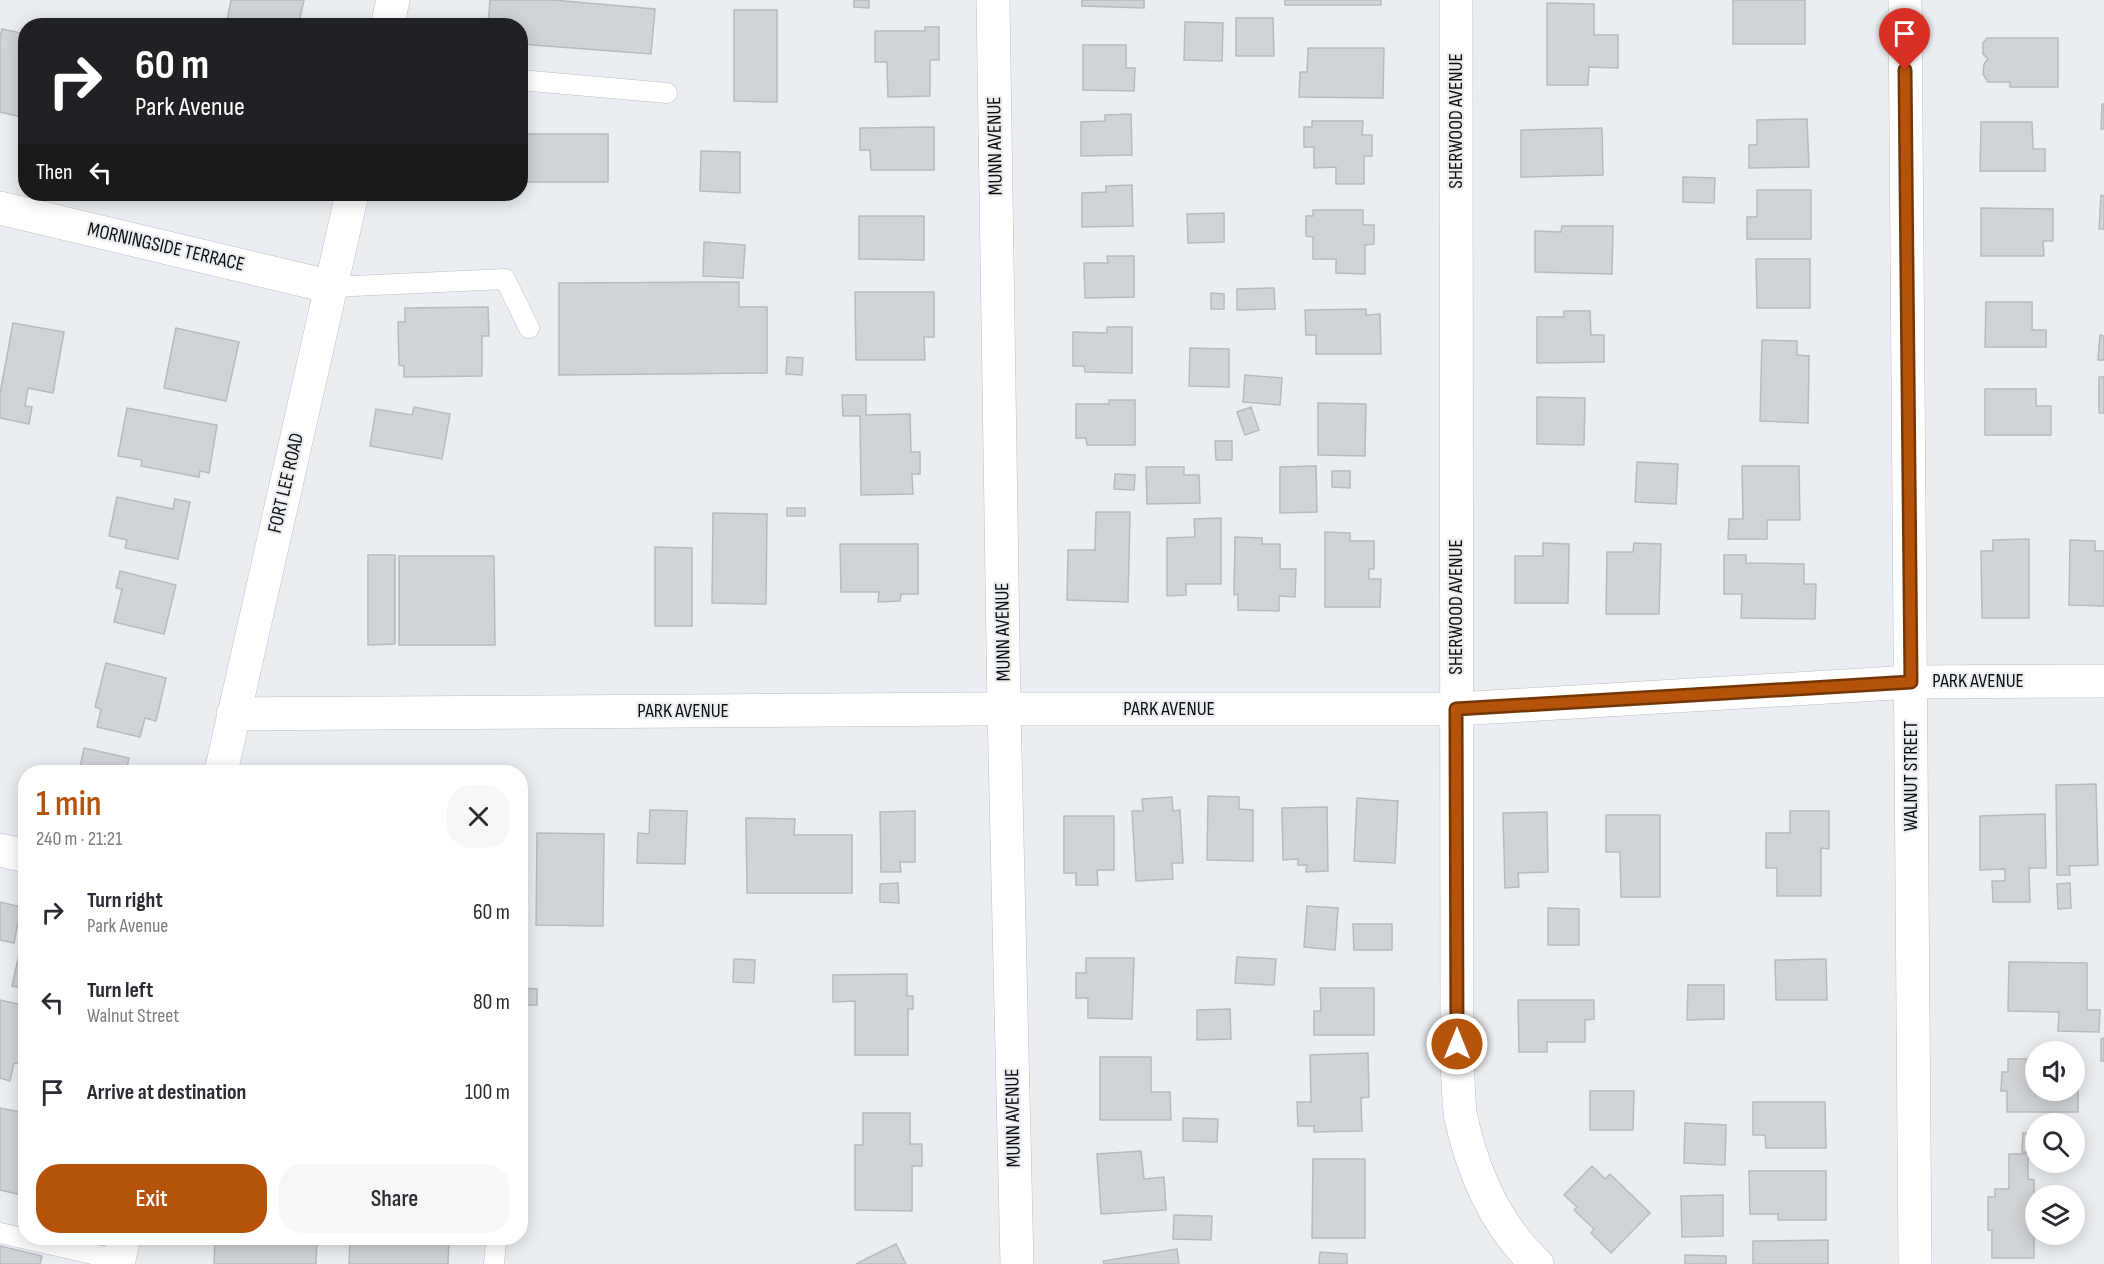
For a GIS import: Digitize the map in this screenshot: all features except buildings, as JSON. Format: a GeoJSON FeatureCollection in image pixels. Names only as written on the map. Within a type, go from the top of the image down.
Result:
{"type":"FeatureCollection","features":[{"type":"Feature","properties":{"kind":"street"},"geometry":{"type":"LineString","coordinates":[[389,18],[393,0]]}},
{"type":"Feature","properties":{"kind":"street","name":"MUNN AVENUE"},"geometry":{"type":"LineString","coordinates":[[993,0],[1004,709],[1017,1264]]}},
{"type":"Feature","properties":{"kind":"street","name":"SHERWOOD AVENUE"},"geometry":{"type":"LineString","coordinates":[[1456,0],[1457,1067],[1461,1116],[1472,1162],[1494,1210],[1525,1253],[1537,1264]]}},
{"type":"Feature","properties":{"kind":"street","name":"WALNUT STREET"},"geometry":{"type":"LineString","coordinates":[[1905,0],[1915,1264]]}},
{"type":"Feature","properties":{"kind":"street","name":"FORT LEE ROAD"},"geometry":{"type":"LineString","coordinates":[[222,765],[350,201]]}},
{"type":"Feature","properties":{"kind":"street","name":"MORNINGSIDE TERRACE"},"geometry":{"type":"LineString","coordinates":[[0,208],[332,287]]}},
{"type":"Feature","properties":{"kind":"street","name":"PARK AVENUE"},"geometry":{"type":"LineString","coordinates":[[233,714],[1004,709],[1456,709],[1911,682],[2104,681]]}},
{"type":"Feature","properties":{"kind":"street"},"geometry":{"type":"LineString","coordinates":[[0,850],[18,854]]}},
{"type":"Feature","properties":{"kind":"lane"},"geometry":{"type":"LineString","coordinates":[[528,81],[667,93]]}},
{"type":"Feature","properties":{"kind":"lane"},"geometry":{"type":"LineString","coordinates":[[332,287],[505,279],[530,328]]}},
{"type":"Feature","properties":{"kind":"lane"},"geometry":{"type":"LineString","coordinates":[[0,1233],[18,1236]]}},
{"type":"Feature","properties":{"kind":"lane"},"geometry":{"type":"LineString","coordinates":[[69,1245],[120,1254]]}},
{"type":"Feature","properties":{"kind":"lane"},"geometry":{"type":"LineString","coordinates":[[494,1264],[496,1245]]}},
{"type":"Feature","properties":{"kind":"route"},"geometry":{"type":"LineString","coordinates":[[1457,1044],[1456,709],[1911,682],[1905,70]]}}]}
